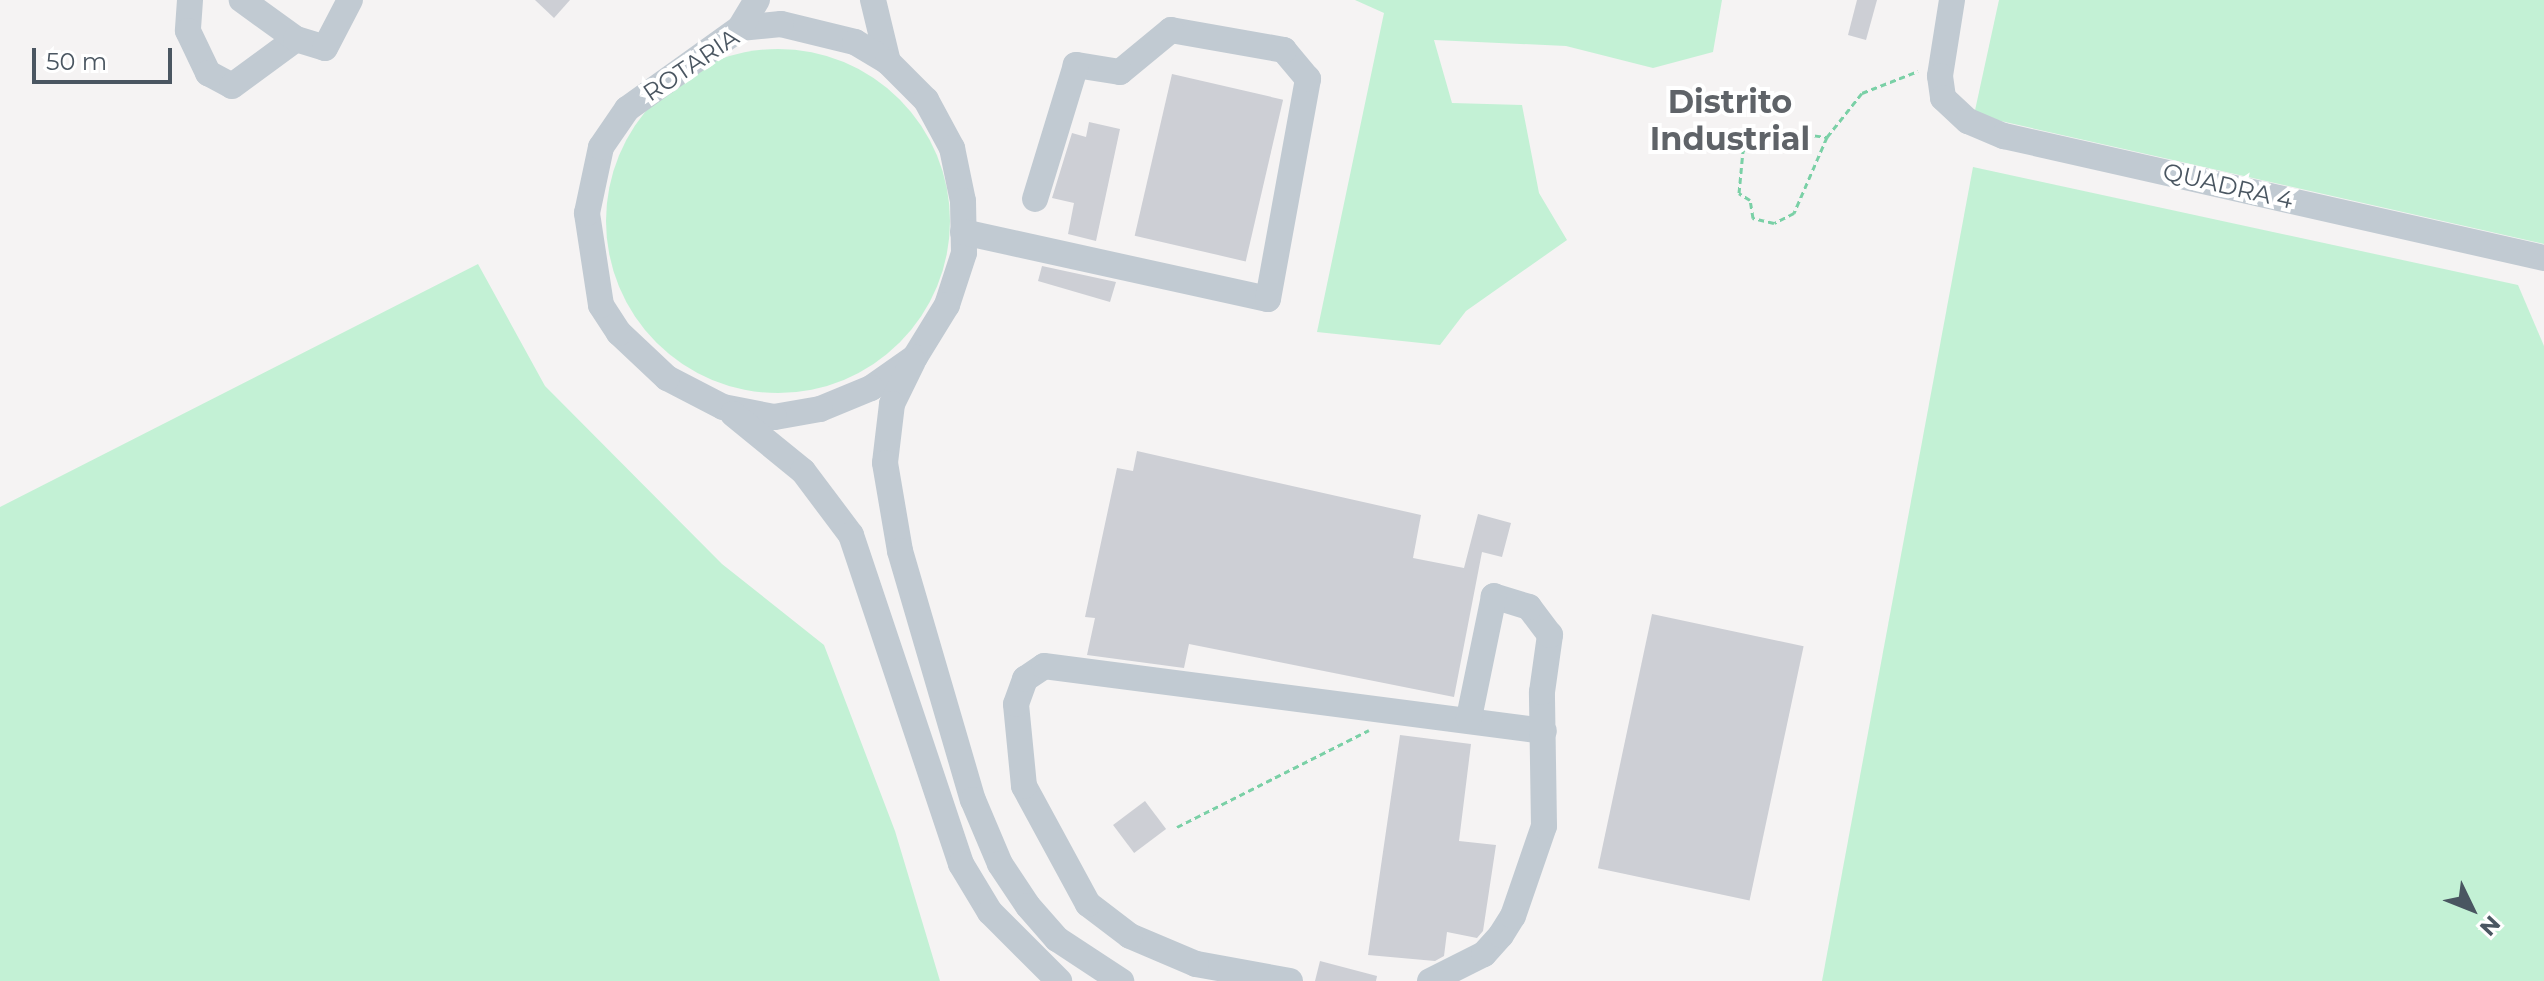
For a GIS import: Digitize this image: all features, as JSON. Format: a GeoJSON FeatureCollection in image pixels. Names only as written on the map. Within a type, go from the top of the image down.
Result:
{"type":"FeatureCollection","features":[{"type":"Feature","properties":{"kind":"street"},"geometry":{"type":"LineString","coordinates":[[190,0],[188,31],[208,73],[232,86],[296,39]]}},
{"type":"Feature","properties":{"kind":"street"},"geometry":{"type":"LineString","coordinates":[[242,0],[296,39],[325,48],[350,0]]}},
{"type":"Feature","properties":{"kind":"street"},"geometry":{"type":"LineString","coordinates":[[740,28],[757,0]]}},
{"type":"Feature","properties":{"kind":"street"},"geometry":{"type":"LineString","coordinates":[[873,0],[888,62]]}},
{"type":"Feature","properties":{"kind":"street"},"geometry":{"type":"LineString","coordinates":[[1944,47],[1952,0]]}},
{"type":"Feature","properties":{"kind":"street","name":"ROTARIA"},"geometry":{"type":"LineString","coordinates":[[781,24],[819,29],[888,62],[926,100],[952,148],[963,232],[964,253],[947,305],[915,357],[871,388],[820,409],[774,417],[723,407],[667,378],[619,333],[601,305],[587,213],[601,147],[627,109],[740,28],[781,24]]}},
{"type":"Feature","properties":{"kind":"street"},"geometry":{"type":"LineString","coordinates":[[963,232],[1268,299],[1308,79],[1284,50],[1171,30],[1120,72],[1076,65],[1035,199]]}},
{"type":"Feature","properties":{"kind":"street","name":"QUADRA 4"},"geometry":{"type":"LineString","coordinates":[[1944,47],[1940,76],[1943,98],[1968,121],[2004,136],[2544,258]]}},
{"type":"Feature","properties":{"kind":"street"},"geometry":{"type":"LineString","coordinates":[[915,357],[892,404],[885,463],[900,551],[973,800],[1000,864],[1028,906],[1057,939],[1121,981]]}},
{"type":"Feature","properties":{"kind":"street"},"geometry":{"type":"LineString","coordinates":[[723,407],[803,471],[851,535],[961,864],[998,922],[1059,981]]}},
{"type":"Feature","properties":{"kind":"street"},"geometry":{"type":"LineString","coordinates":[[1430,981],[1484,954],[1513,916],[1544,826],[1544,731],[1550,635],[1529,607],[1494,596],[1469,718]]}},
{"type":"Feature","properties":{"kind":"street"},"geometry":{"type":"LineString","coordinates":[[1290,981],[1196,964],[1130,936],[1088,904],[1024,786],[1016,704],[1025,679],[1044,666],[1396,714],[1469,718],[1544,731]]}},
{"type":"Feature","properties":{"kind":"path"},"geometry":{"type":"LineString","coordinates":[[1827,137],[1765,129],[1743,151],[1739,193],[1750,200],[1753,218],[1774,223],[1794,213],[1827,137],[1862,93],[1908,79],[1944,47]]}},
{"type":"Feature","properties":{"kind":"path"},"geometry":{"type":"LineString","coordinates":[[1177,827],[1396,714]]}},
{"type":"Feature","properties":{"kind":"green space"},"geometry":{"type":"Polygon","coordinates":[[[1355,0],[1722,0],[1713,52],[1653,68],[1566,46],[1434,40],[1452,103],[1522,105],[1539,193],[1567,240],[1466,311],[1440,345],[1317,332],[1384,13],[1355,0]]]}},
{"type":"Feature","properties":{"kind":"green space"},"geometry":{"type":"Polygon","coordinates":[[[1999,0],[2544,0],[2544,244],[1974,115],[1999,0]]]}},
{"type":"Feature","properties":{"kind":"green space"},"geometry":{"type":"Polygon","coordinates":[[[778,49],[812,52],[844,62],[874,78],[900,99],[921,125],[937,155],[947,187],[950,221],[947,255],[937,287],[921,317],[900,343],[874,364],[844,380],[812,390],[778,393],[744,390],[712,380],[682,364],[656,343],[635,317],[619,287],[609,255],[606,221],[609,187],[619,155],[635,125],[656,99],[682,78],[712,62],[744,52],[778,49]]]}},
{"type":"Feature","properties":{"kind":"green space"},"geometry":{"type":"Polygon","coordinates":[[[1973,167],[2518,285],[2544,346],[2544,981],[1822,981],[1973,167]]]}},
{"type":"Feature","properties":{"kind":"green space"},"geometry":{"type":"Polygon","coordinates":[[[478,264],[545,386],[722,564],[824,645],[895,831],[940,981],[0,981],[0,507],[478,264]]]}},
{"type":"Feature","properties":{"kind":"building"},"geometry":{"type":"Polygon","coordinates":[[[535,0],[570,0],[554,18],[535,0]]]}},
{"type":"Feature","properties":{"kind":"building"},"geometry":{"type":"Polygon","coordinates":[[[1857,0],[1877,0],[1866,40],[1848,35],[1857,0]]]}},
{"type":"Feature","properties":{"kind":"building"},"geometry":{"type":"Polygon","coordinates":[[[1172,74],[1283,100],[1246,261],[1135,236],[1172,74]]]}},
{"type":"Feature","properties":{"kind":"building"},"geometry":{"type":"Polygon","coordinates":[[[1089,122],[1120,129],[1096,241],[1068,234],[1074,203],[1052,198],[1072,133],[1086,137],[1089,122]]]}},
{"type":"Feature","properties":{"kind":"building"},"geometry":{"type":"Polygon","coordinates":[[[1042,266],[1116,282],[1110,302],[1038,281],[1042,266]]]}},
{"type":"Feature","properties":{"kind":"building"},"geometry":{"type":"Polygon","coordinates":[[[1137,451],[1421,515],[1413,558],[1464,568],[1478,514],[1511,523],[1502,557],[1482,552],[1454,697],[1189,644],[1184,668],[1087,655],[1095,618],[1085,617],[1117,468],[1133,471],[1137,451]]]}},
{"type":"Feature","properties":{"kind":"building"},"geometry":{"type":"Polygon","coordinates":[[[1652,614],[1804,646],[1750,901],[1598,868],[1652,614]]]}},
{"type":"Feature","properties":{"kind":"building"},"geometry":{"type":"Polygon","coordinates":[[[1400,735],[1471,744],[1459,841],[1496,845],[1483,931],[1477,938],[1447,932],[1444,956],[1435,961],[1368,955],[1400,735]]]}},
{"type":"Feature","properties":{"kind":"building"},"geometry":{"type":"Polygon","coordinates":[[[1145,801],[1166,829],[1134,853],[1113,825],[1145,801]]]}},
{"type":"Feature","properties":{"kind":"building"},"geometry":{"type":"Polygon","coordinates":[[[1320,961],[1377,976],[1376,981],[1315,981],[1320,961]]]}},
{"type":"Feature","properties":{"kind":"district","name":"Distrito Industrial"},"geometry":{"type":"Point","coordinates":[1730,122]}}]}
